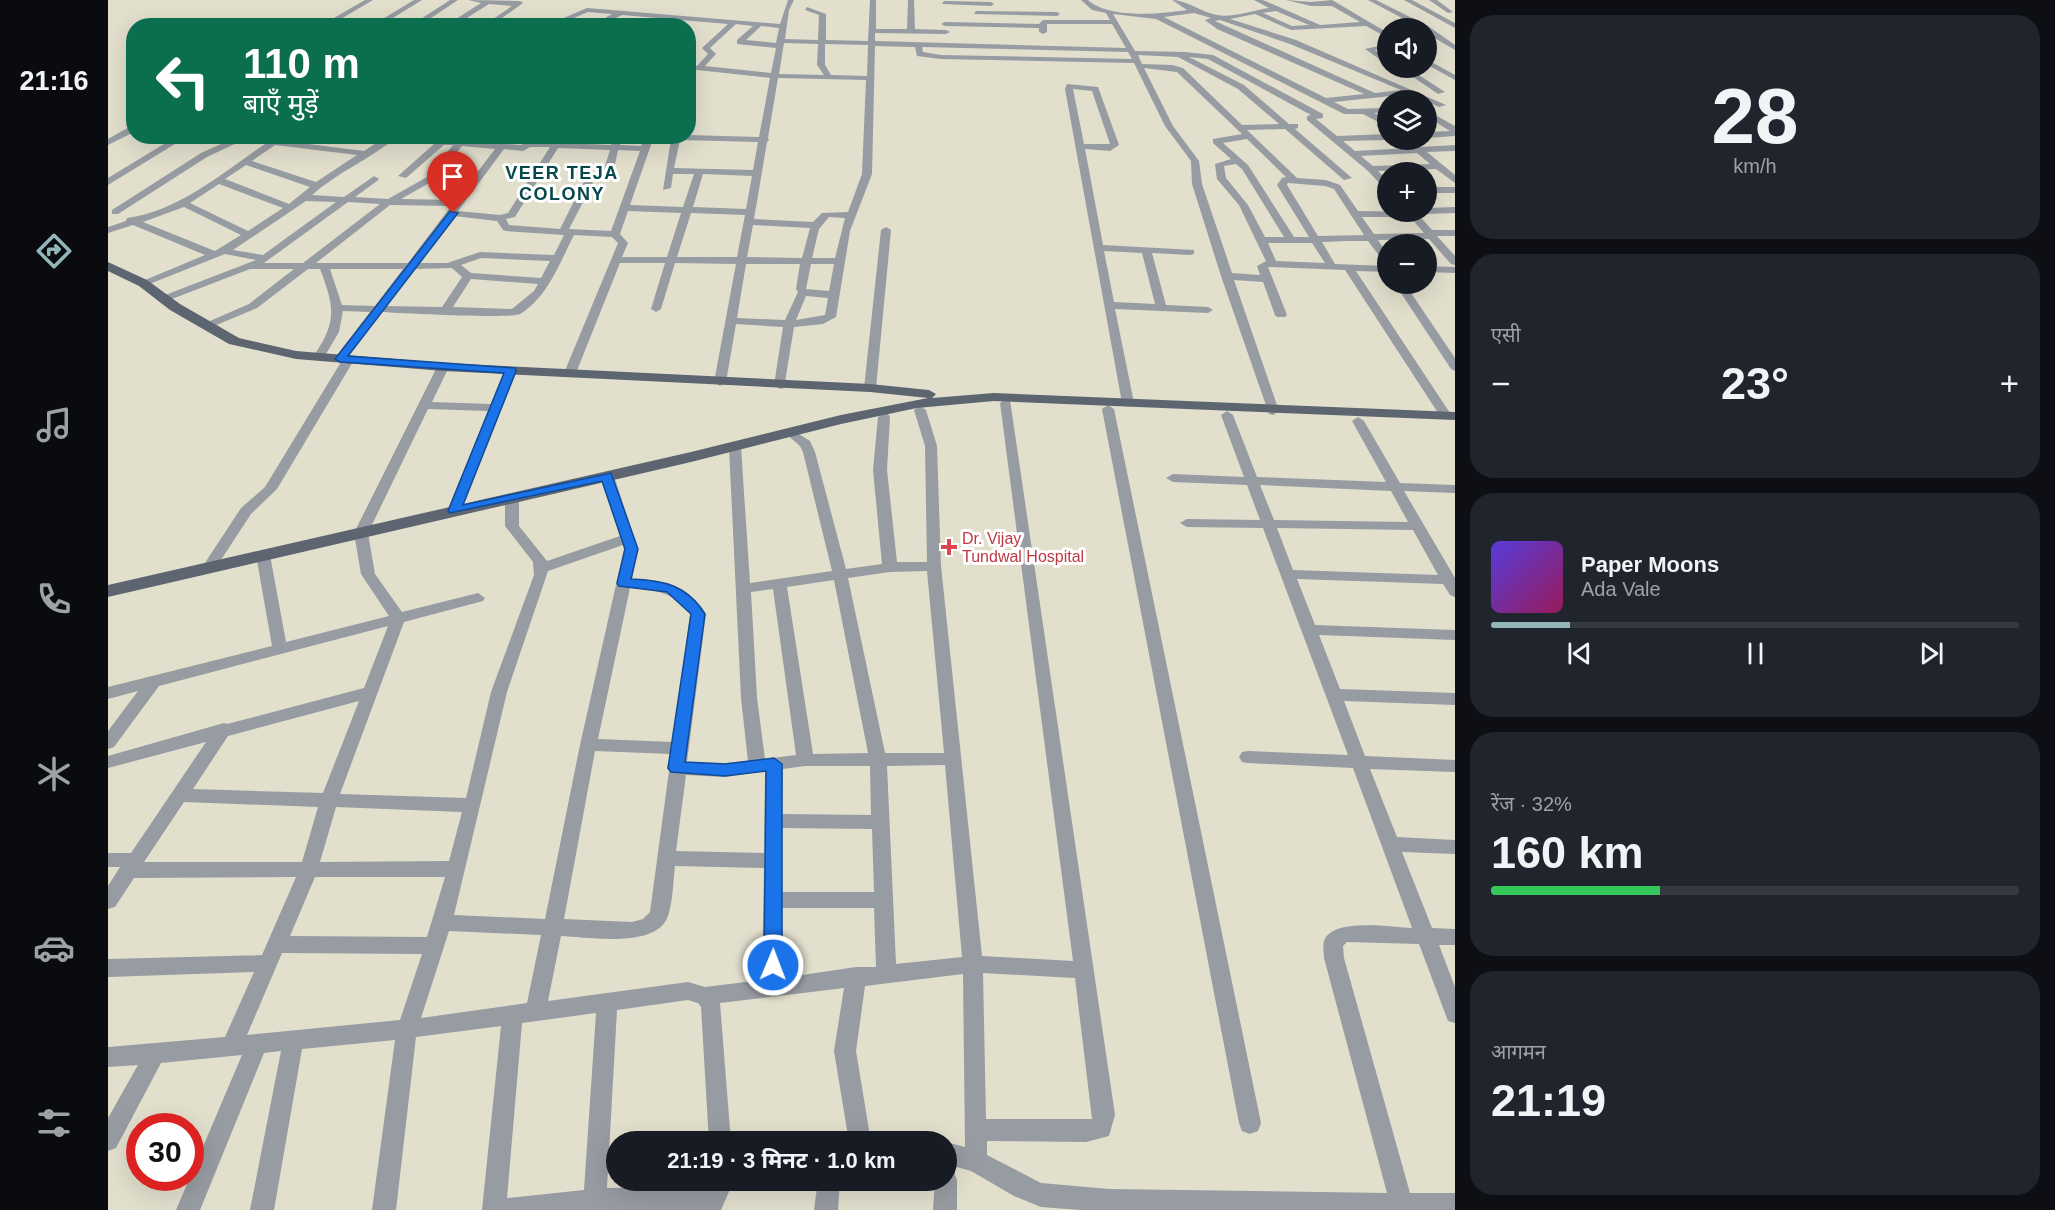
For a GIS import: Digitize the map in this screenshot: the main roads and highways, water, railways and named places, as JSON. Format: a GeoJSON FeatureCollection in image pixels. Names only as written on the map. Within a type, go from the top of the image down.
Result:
{"type":"FeatureCollection","features":[{"type":"Feature","properties":{"kind":"main road"},"geometry":{"type":"LineString","coordinates":[[108,266],[143,283],[164,299],[234,341],[283,353],[443,367],[870,388],[958,398],[980,404]]}},
{"type":"Feature","properties":{"kind":"main road"},"geometry":{"type":"LineString","coordinates":[[108,591],[735,447],[875,410],[958,398],[994,397],[1452,419]]}},
{"type":"Feature","properties":{"kind":"main road"},"geometry":{"type":"LineString","coordinates":[[797,432],[920,410],[1006,403],[1358,421],[1452,419]]}},
{"type":"Feature","properties":{"kind":"place","name":"Dr. Vijay Tundwal Hospital"},"geometry":{"type":"Point","coordinates":[949,547]}},
{"type":"Feature","properties":{"kind":"district","name":"VEER TEJA COLONY"},"geometry":{"type":"Point","coordinates":[562,183]}}]}
